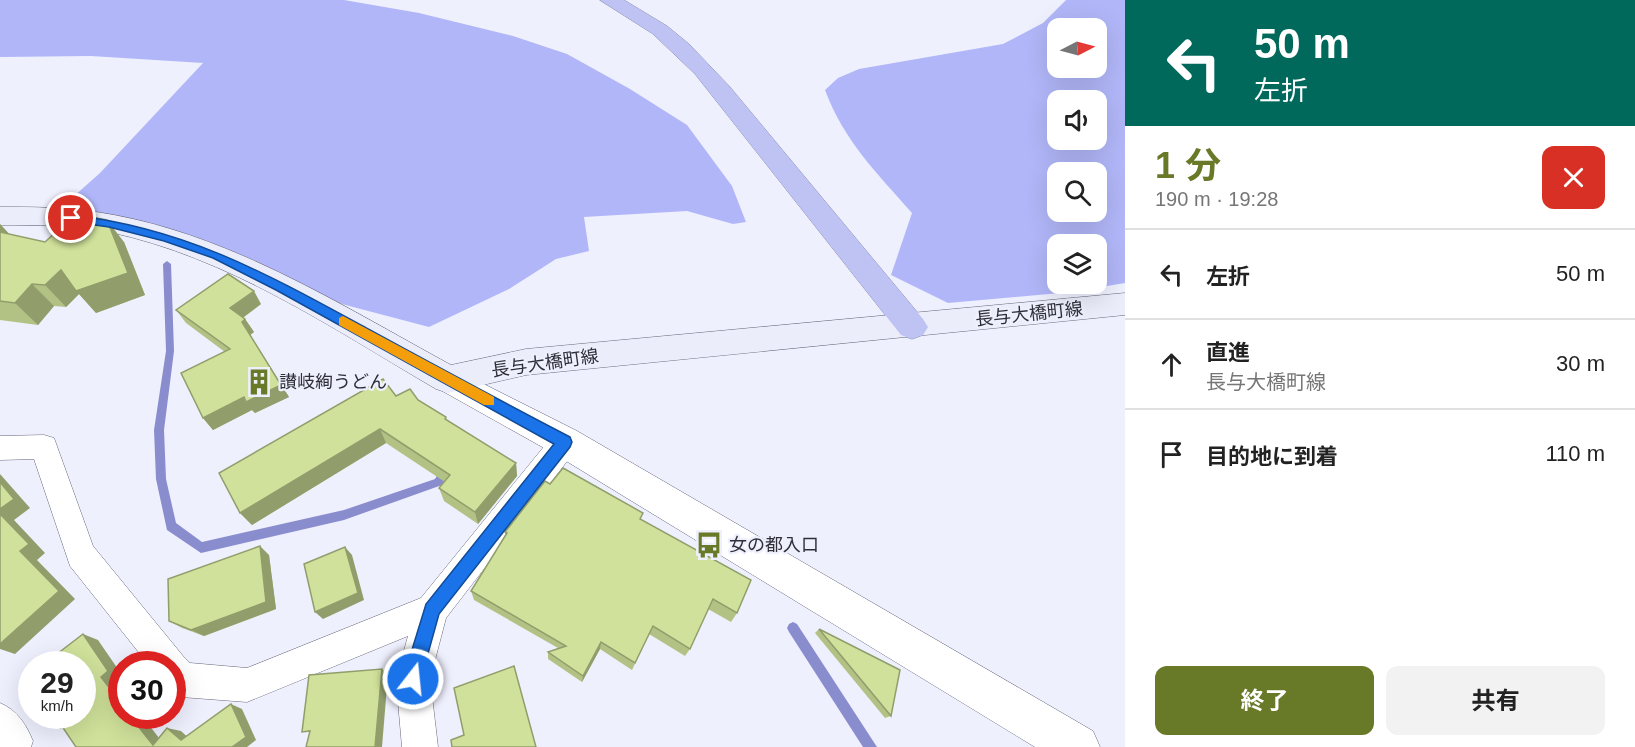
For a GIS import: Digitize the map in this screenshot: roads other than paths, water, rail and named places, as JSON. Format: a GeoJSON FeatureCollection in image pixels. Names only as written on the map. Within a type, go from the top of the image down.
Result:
{"type":"FeatureCollection","features":[{"type":"Feature","properties":{"kind":"highway"},"geometry":{"type":"LineString","coordinates":[[609,0],[632,10],[672,37],[709,77],[912,327]]}},
{"type":"Feature","properties":{"kind":"main road"},"geometry":{"type":"LineString","coordinates":[[0,216],[52,216],[109,223],[167,238],[217,255],[448,379]]}},
{"type":"Feature","properties":{"kind":"main road","name":"長与大橋町線"},"geometry":{"type":"LineString","coordinates":[[448,379],[526,362],[912,327],[1125,304]]}},
{"type":"Feature","properties":{"kind":"street"},"geometry":{"type":"LineString","coordinates":[[448,379],[565,442],[1077,747]]}},
{"type":"Feature","properties":{"kind":"street"},"geometry":{"type":"LineString","coordinates":[[420,747],[413,679],[432,610],[565,442]]}},
{"type":"Feature","properties":{"kind":"street"},"geometry":{"type":"LineString","coordinates":[[0,448],[44,447],[81,555],[159,651]]}},
{"type":"Feature","properties":{"kind":"street"},"geometry":{"type":"LineString","coordinates":[[186,680],[247,685],[432,610]]}},
{"type":"Feature","properties":{"kind":"street"},"geometry":{"type":"LineString","coordinates":[[0,721],[15,741],[8,747]]}},
{"type":"Feature","properties":{"kind":"waterway"},"geometry":{"type":"LineString","coordinates":[[167,264],[170,351],[159,430],[161,479],[171,526],[201,548],[344,515],[438,482],[447,468]]}},
{"type":"Feature","properties":{"kind":"waterway"},"geometry":{"type":"LineString","coordinates":[[793,628],[871,747]]}},
{"type":"Feature","properties":{"kind":"place","name":"讃岐絢うどん"},"geometry":{"type":"Point","coordinates":[259,382]}},
{"type":"Feature","properties":{"kind":"place","name":"女の都入口"},"geometry":{"type":"Point","coordinates":[709,545]}}]}
